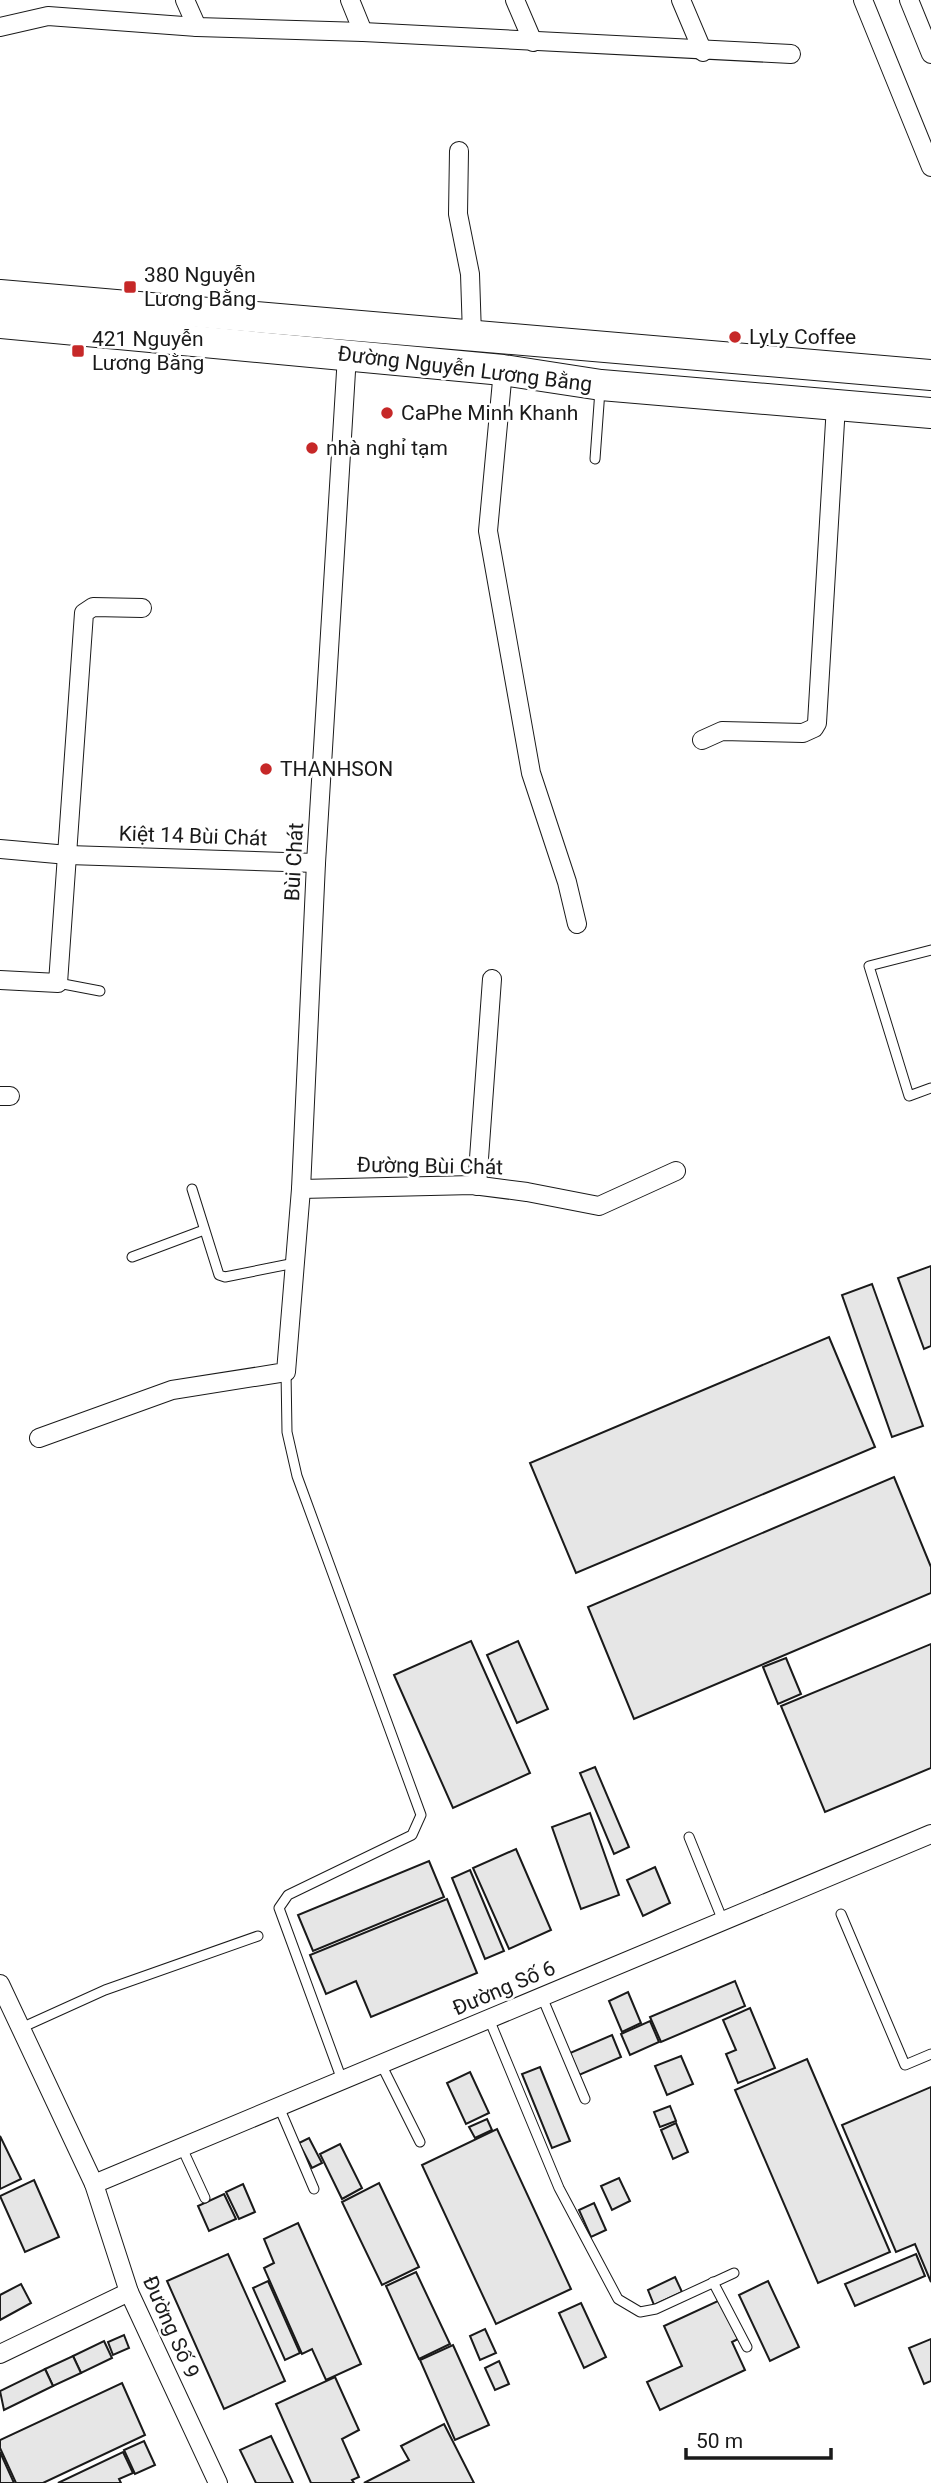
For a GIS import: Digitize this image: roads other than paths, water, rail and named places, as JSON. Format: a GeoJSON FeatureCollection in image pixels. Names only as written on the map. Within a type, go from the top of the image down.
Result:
{"type":"FeatureCollection","features":[{"type":"Feature","properties":{"kind":"highway","name":"Đường Nguyễn Lương Bằng"},"geometry":{"type":"LineString","coordinates":[[0,295],[931,375]]}},
{"type":"Feature","properties":{"kind":"highway","name":"Đường Nguyễn Lương Bằng"},"geometry":{"type":"LineString","coordinates":[[0,323],[503,370],[601,385],[931,413]]}},
{"type":"Feature","properties":{"kind":"street"},"geometry":{"type":"LineString","coordinates":[[185,0],[197,27]]}},
{"type":"Feature","properties":{"kind":"street"},"geometry":{"type":"LineString","coordinates":[[350,0],[363,32]]}},
{"type":"Feature","properties":{"kind":"street"},"geometry":{"type":"LineString","coordinates":[[515,0],[533,42]]}},
{"type":"Feature","properties":{"kind":"street"},"geometry":{"type":"LineString","coordinates":[[681,0],[703,52]]}},
{"type":"Feature","properties":{"kind":"street"},"geometry":{"type":"LineString","coordinates":[[863,0],[931,167]]}},
{"type":"Feature","properties":{"kind":"street"},"geometry":{"type":"LineString","coordinates":[[909,0],[931,54]]}},
{"type":"Feature","properties":{"kind":"street"},"geometry":{"type":"LineString","coordinates":[[0,27],[48,16],[197,27],[363,32],[703,52],[791,54]]}},
{"type":"Feature","properties":{"kind":"street"},"geometry":{"type":"LineString","coordinates":[[459,152],[458,214],[470,274],[472,335]]}},
{"type":"Feature","properties":{"kind":"street","name":"Bùi Chát"},"geometry":{"type":"LineString","coordinates":[[286,1372],[301,1189],[316,863],[347,355]]}},
{"type":"Feature","properties":{"kind":"street"},"geometry":{"type":"LineString","coordinates":[[503,370],[488,531],[531,772],[567,883],[577,924]]}},
{"type":"Feature","properties":{"kind":"street"},"geometry":{"type":"LineString","coordinates":[[702,740],[722,731],[803,733],[814,728],[817,723],[836,405]]}},
{"type":"Feature","properties":{"kind":"street"},"geometry":{"type":"LineString","coordinates":[[0,980],[58,983],[84,613],[93,607],[142,608]]}},
{"type":"Feature","properties":{"kind":"street","name":"Kiệt 14 Bùi Chát"},"geometry":{"type":"LineString","coordinates":[[0,849],[68,855],[316,863]]}},
{"type":"Feature","properties":{"kind":"street"},"geometry":{"type":"LineString","coordinates":[[477,1186],[492,979]]}},
{"type":"Feature","properties":{"kind":"street","name":"Đường Bùi Chát"},"geometry":{"type":"LineString","coordinates":[[301,1189],[477,1186],[599,1206],[676,1171]]}},
{"type":"Feature","properties":{"kind":"street"},"geometry":{"type":"LineString","coordinates":[[39,1438],[172,1390],[286,1372]]}},
{"type":"Feature","properties":{"kind":"street","name":"Đường Số 6"},"geometry":{"type":"LineString","coordinates":[[94,2184],[931,1834]]}},
{"type":"Feature","properties":{"kind":"street"},"geometry":{"type":"LineString","coordinates":[[2,1995],[21,2028],[94,2184]]}},
{"type":"Feature","properties":{"kind":"street","name":"Đường Số 9"},"geometry":{"type":"LineString","coordinates":[[94,2184],[129,2292],[218,2483]]}},
{"type":"Feature","properties":{"kind":"street"},"geometry":{"type":"LineString","coordinates":[[0,2354],[129,2292]]}},
{"type":"Feature","properties":{"kind":"lane"},"geometry":{"type":"LineString","coordinates":[[594,459],[601,385]]}},
{"type":"Feature","properties":{"kind":"lane"},"geometry":{"type":"LineString","coordinates":[[931,950],[869,967],[909,1096],[931,1088]]}},
{"type":"Feature","properties":{"kind":"lane"},"geometry":{"type":"LineString","coordinates":[[58,983],[100,990]]}},
{"type":"Feature","properties":{"kind":"lane"},"geometry":{"type":"LineString","coordinates":[[192,1189],[217,1271],[222,1277],[295,1263]]}},
{"type":"Feature","properties":{"kind":"lane"},"geometry":{"type":"LineString","coordinates":[[132,1257],[204,1230]]}},
{"type":"Feature","properties":{"kind":"lane"},"geometry":{"type":"LineString","coordinates":[[286,1372],[287,1432],[297,1476],[421,1815],[412,1835],[288,1895],[279,1909],[342,2080]]}},
{"type":"Feature","properties":{"kind":"lane"},"geometry":{"type":"LineString","coordinates":[[689,1837],[723,1921]]}},
{"type":"Feature","properties":{"kind":"lane"},"geometry":{"type":"LineString","coordinates":[[841,1914],[905,2065],[931,2054]]}},
{"type":"Feature","properties":{"kind":"lane"},"geometry":{"type":"LineString","coordinates":[[21,2028],[105,1990],[258,1936]]}},
{"type":"Feature","properties":{"kind":"lane"},"geometry":{"type":"LineString","coordinates":[[542,1997],[585,2099]]}},
{"type":"Feature","properties":{"kind":"lane"},"geometry":{"type":"LineString","coordinates":[[489,2019],[559,2188],[618,2298],[640,2312],[656,2309],[734,2273]]}},
{"type":"Feature","properties":{"kind":"lane"},"geometry":{"type":"LineString","coordinates":[[381,2064],[420,2142]]}},
{"type":"Feature","properties":{"kind":"lane"},"geometry":{"type":"LineString","coordinates":[[279,2107],[314,2189]]}},
{"type":"Feature","properties":{"kind":"lane"},"geometry":{"type":"LineString","coordinates":[[182,2148],[205,2197]]}},
{"type":"Feature","properties":{"kind":"lane"},"geometry":{"type":"LineString","coordinates":[[713,2282],[747,2347]]}},
{"type":"Feature","properties":{"kind":"place","name":"380 Nguyễn Lương Bằng"},"geometry":{"type":"Point","coordinates":[130,287]}},
{"type":"Feature","properties":{"kind":"place","name":"LyLy Coffee"},"geometry":{"type":"Point","coordinates":[735,337]}},
{"type":"Feature","properties":{"kind":"place","name":"421 Nguyễn Lương Bằng"},"geometry":{"type":"Point","coordinates":[78,351]}},
{"type":"Feature","properties":{"kind":"place","name":"CaPhe Minh Khanh"},"geometry":{"type":"Point","coordinates":[387,413]}},
{"type":"Feature","properties":{"kind":"place","name":"nhà nghỉ tạm"},"geometry":{"type":"Point","coordinates":[312,448]}},
{"type":"Feature","properties":{"kind":"place","name":"THANHSON"},"geometry":{"type":"Point","coordinates":[266,769]}}]}
